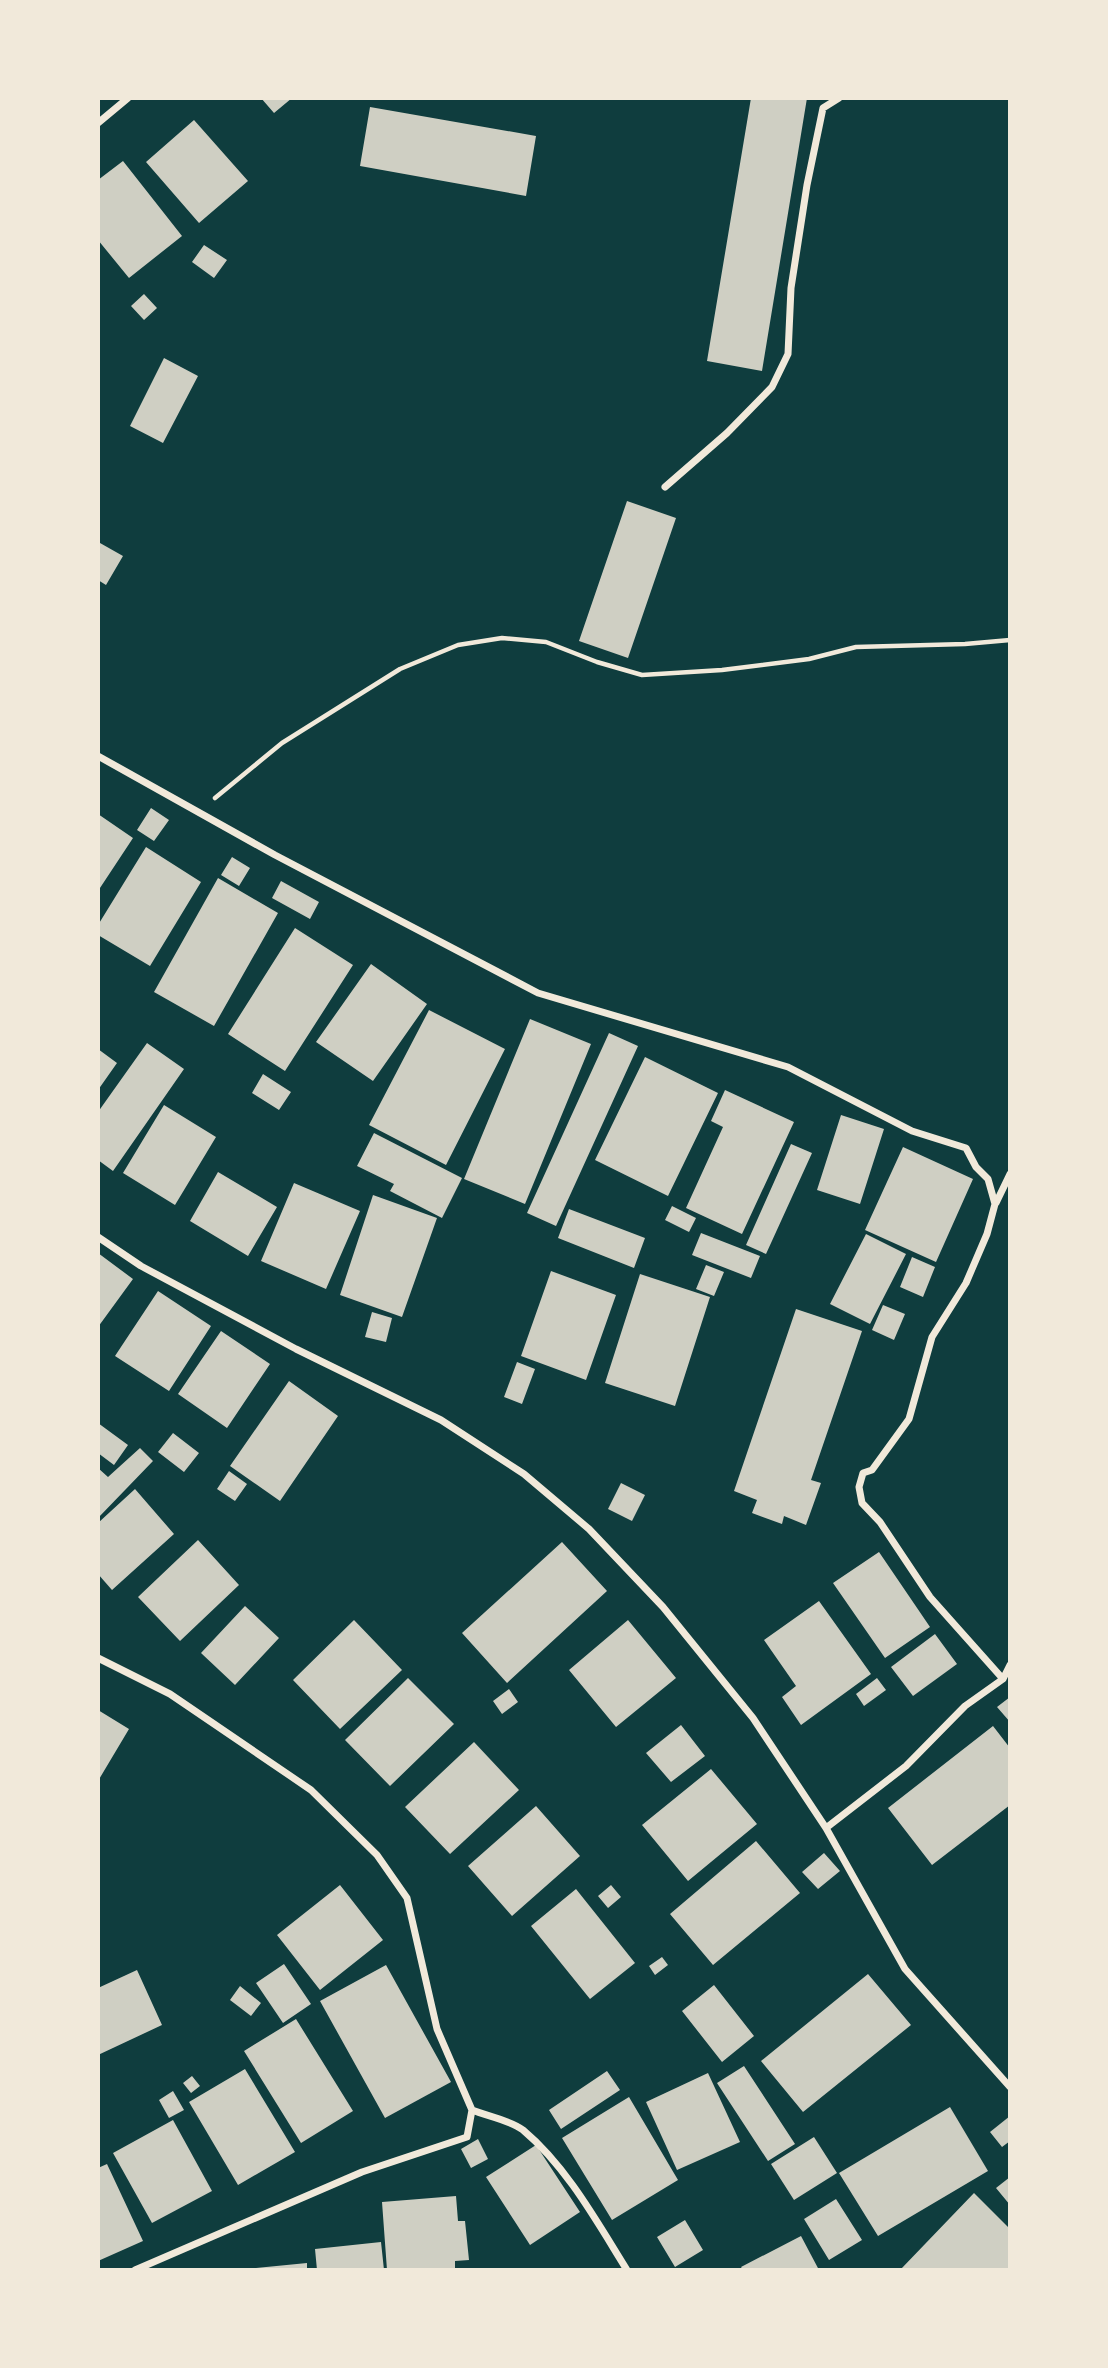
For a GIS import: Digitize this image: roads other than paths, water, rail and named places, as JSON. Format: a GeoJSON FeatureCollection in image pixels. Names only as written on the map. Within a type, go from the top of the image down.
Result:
{"type":"FeatureCollection","features":[{"type":"Feature","properties":{"kind":"street"},"geometry":{"type":"LineString","coordinates":[[98,123],[128,98]]}},
{"type":"Feature","properties":{"kind":"street"},"geometry":{"type":"LineString","coordinates":[[665,487],[727,433],[772,387],[788,354],[791,288],[807,185],[823,108],[839,98]]}},
{"type":"Feature","properties":{"kind":"street"},"geometry":{"type":"LineString","coordinates":[[98,756],[275,855],[538,993],[788,1067],[912,1131],[966,1148],[976,1167],[988,1179],[995,1204]]}},
{"type":"Feature","properties":{"kind":"street"},"geometry":{"type":"LineString","coordinates":[[1003,1679],[930,1597],[880,1522],[862,1503],[859,1487],[863,1473],[872,1470],[909,1419],[922,1382],[932,1337],[966,1283],[995,1204],[1010,1174]]}},
{"type":"Feature","properties":{"kind":"street"},"geometry":{"type":"LineString","coordinates":[[98,1237],[141,1266],[272,1336],[441,1420],[524,1474],[589,1529],[663,1607],[752,1718],[826,1828],[905,1969],[1010,2087]]}},
{"type":"Feature","properties":{"kind":"street"},"geometry":{"type":"LineString","coordinates":[[98,1658],[170,1694],[311,1790],[377,1855],[407,1898],[438,2029],[472,2110],[467,2137],[362,2172],[135,2270]]}},
{"type":"Feature","properties":{"kind":"street"},"geometry":{"type":"LineString","coordinates":[[826,1828],[906,1766],[965,1706],[1003,1679],[1010,1665]]}},
{"type":"Feature","properties":{"kind":"street"},"geometry":{"type":"LineString","coordinates":[[472,2110],[521,2129],[556,2164],[591,2211],[627,2270]]}}]}
